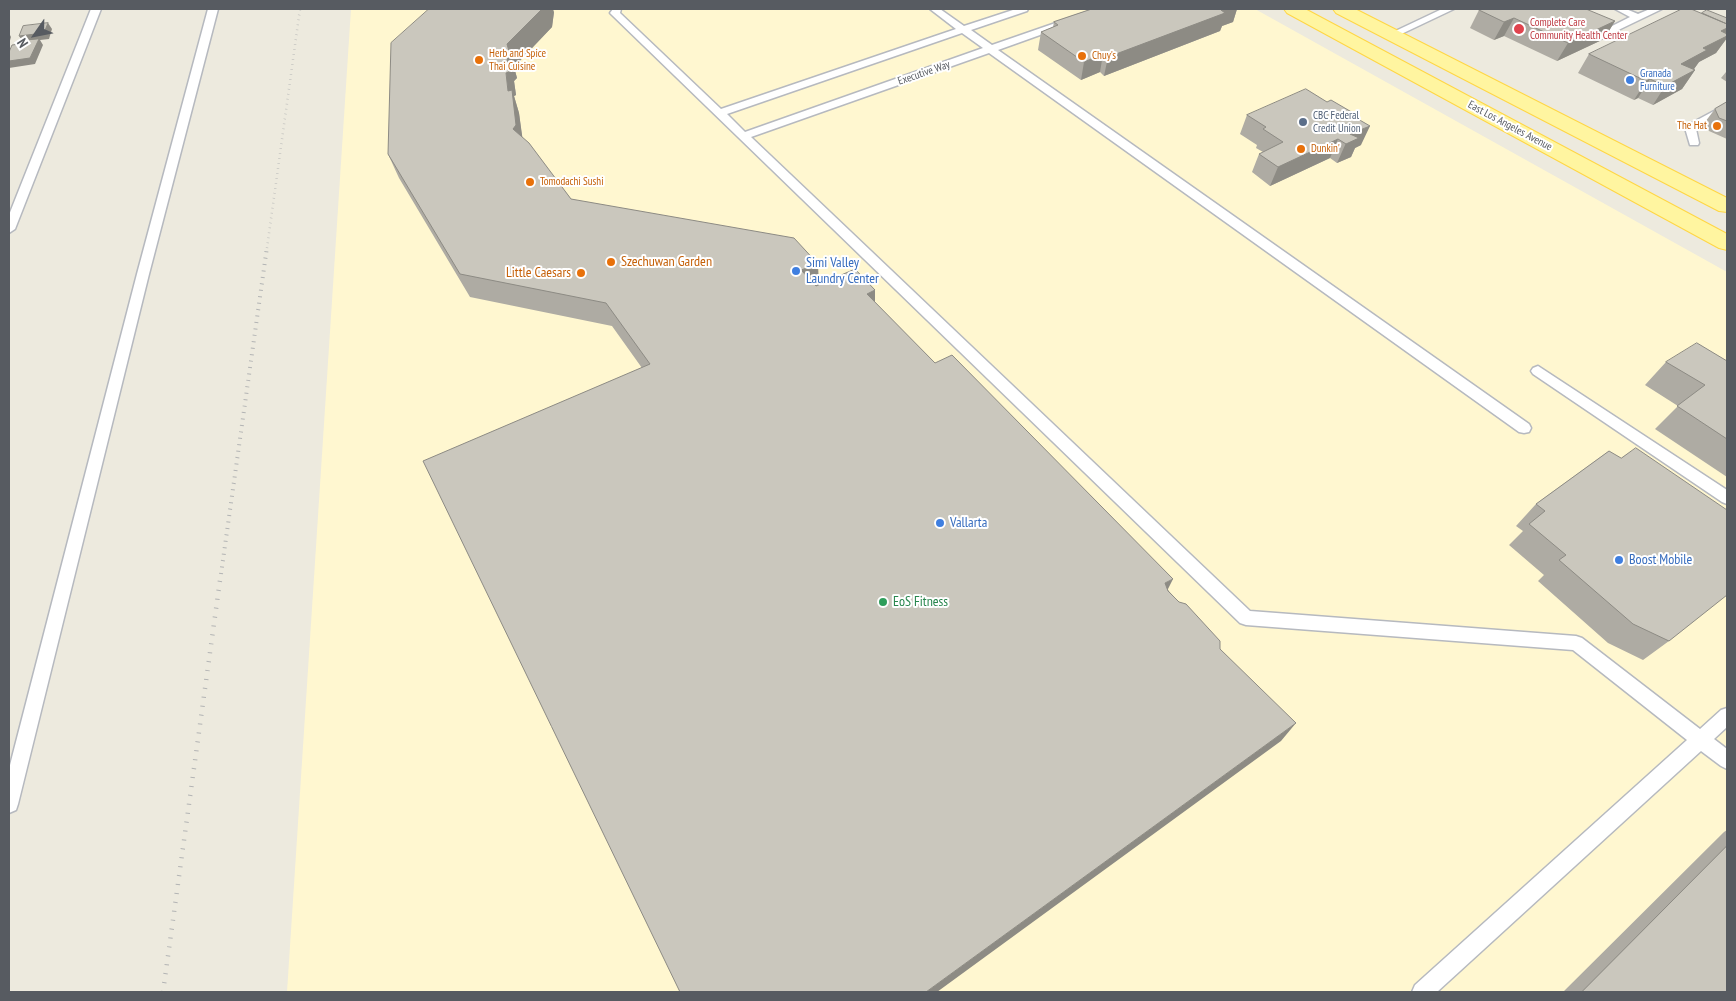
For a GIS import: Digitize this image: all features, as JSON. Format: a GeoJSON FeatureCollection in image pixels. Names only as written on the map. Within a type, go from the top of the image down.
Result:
{"type":"FeatureCollection","features":[{"type":"Feature","properties":{"kind":"main road","name":"East Los Angeles Avenue"},"geometry":{"type":"LineString","coordinates":[[1292,9],[1727,243]]}},
{"type":"Feature","properties":{"kind":"main road","name":"East Los Angeles Avenue"},"geometry":{"type":"LineString","coordinates":[[1342,9],[1727,206]]}},
{"type":"Feature","properties":{"kind":"lane"},"geometry":{"type":"LineString","coordinates":[[9,229],[96,9]]}},
{"type":"Feature","properties":{"kind":"lane"},"geometry":{"type":"LineString","coordinates":[[9,804],[143,274],[213,9]]}},
{"type":"Feature","properties":{"kind":"lane"},"geometry":{"type":"LineString","coordinates":[[617,9],[615,12],[743,136],[1246,618],[1576,643],[1727,760]]}},
{"type":"Feature","properties":{"kind":"lane"},"geometry":{"type":"LineString","coordinates":[[934,9],[1524,428]]}},
{"type":"Feature","properties":{"kind":"lane"},"geometry":{"type":"LineString","coordinates":[[720,113],[1024,9]]}},
{"type":"Feature","properties":{"kind":"lane","name":"Executive Way"},"geometry":{"type":"LineString","coordinates":[[743,136],[1104,9]]}},
{"type":"Feature","properties":{"kind":"lane"},"geometry":{"type":"LineString","coordinates":[[1392,35],[1449,9]]}},
{"type":"Feature","properties":{"kind":"lane"},"geometry":{"type":"LineString","coordinates":[[1619,9],[1638,17]]}},
{"type":"Feature","properties":{"kind":"lane"},"geometry":{"type":"LineString","coordinates":[[1607,32],[1657,9]]}},
{"type":"Feature","properties":{"kind":"lane"},"geometry":{"type":"LineString","coordinates":[[1694,142],[1690,128],[1727,106]]}},
{"type":"Feature","properties":{"kind":"lane"},"geometry":{"type":"LineString","coordinates":[[1538,371],[1727,498]]}},
{"type":"Feature","properties":{"kind":"lane"},"geometry":{"type":"LineString","coordinates":[[1422,992],[1727,716]]}},
{"type":"Feature","properties":{"kind":"shaded area"},"geometry":{"type":"Polygon","coordinates":[[[351,9],[1255,9],[1727,272],[1727,992],[287,992],[351,9]]]}},
{"type":"Feature","properties":{"kind":"building"},"geometry":{"type":"Polygon","coordinates":[[[429,9],[542,9],[507,44],[510,55],[507,58],[509,72],[506,73],[508,91],[512,90],[516,125],[513,129],[529,143],[571,199],[794,238],[818,264],[801,270],[816,286],[855,269],[875,290],[867,294],[935,363],[952,355],[1173,579],[1165,583],[1168,591],[1179,602],[1186,604],[1220,641],[1220,649],[1296,723],[926,992],[680,992],[423,461],[650,364],[606,303],[460,274],[388,154],[391,43],[429,9]]]}},
{"type":"Feature","properties":{"kind":"building"},"geometry":{"type":"Polygon","coordinates":[[[1092,9],[1224,9],[1221,10],[1225,13],[1108,57],[1103,54],[1084,62],[1041,32],[1058,25],[1054,22],[1092,9]]]}},
{"type":"Feature","properties":{"kind":"building"},"geometry":{"type":"Polygon","coordinates":[[[1586,9],[1615,21],[1568,43],[1514,18],[1504,22],[1479,10],[1586,9]]]}},
{"type":"Feature","properties":{"kind":"building"},"geometry":{"type":"Polygon","coordinates":[[[1682,9],[1691,9],[1727,24],[1727,28],[1721,31],[1727,34],[1727,36],[1703,48],[1707,50],[1681,64],[1695,70],[1665,86],[1650,79],[1646,81],[1589,54],[1682,9]]]}},
{"type":"Feature","properties":{"kind":"building"},"geometry":{"type":"Polygon","coordinates":[[[1707,10],[1727,18],[1727,24],[1702,13],[1707,10]]]}},
{"type":"Feature","properties":{"kind":"building"},"geometry":{"type":"Polygon","coordinates":[[[48,23],[44,33],[19,36],[23,26],[48,23]]]}},
{"type":"Feature","properties":{"kind":"building"},"geometry":{"type":"Polygon","coordinates":[[[39,39],[30,58],[9,61],[9,52],[12,45],[39,39]]]}},
{"type":"Feature","properties":{"kind":"building"},"geometry":{"type":"Polygon","coordinates":[[[1306,89],[1327,102],[1331,100],[1355,114],[1351,115],[1370,126],[1350,134],[1359,138],[1346,144],[1338,139],[1278,167],[1259,154],[1283,142],[1263,129],[1266,127],[1247,115],[1306,89]]]}},
{"type":"Feature","properties":{"kind":"building"},"geometry":{"type":"Polygon","coordinates":[[[1727,102],[1727,121],[1719,118],[1715,109],[1727,102]]]}},
{"type":"Feature","properties":{"kind":"building"},"geometry":{"type":"Polygon","coordinates":[[[1697,343],[1727,361],[1727,439],[1677,406],[1705,385],[1666,362],[1697,343]]]}},
{"type":"Feature","properties":{"kind":"building"},"geometry":{"type":"Polygon","coordinates":[[[1636,448],[1727,510],[1727,595],[1669,641],[1633,624],[1559,560],[1566,555],[1529,524],[1545,511],[1536,504],[1609,451],[1621,458],[1636,448]]]}},
{"type":"Feature","properties":{"kind":"building"},"geometry":{"type":"Polygon","coordinates":[[[1727,846],[1727,992],[1582,992],[1727,846]]]}},
{"type":"Feature","properties":{"kind":"railway"},"geometry":{"type":"LineString","coordinates":[[267,248],[300,9]]}},
{"type":"Feature","properties":{"kind":"railway"},"geometry":{"type":"LineString","coordinates":[[221,574],[267,247]]}},
{"type":"Feature","properties":{"kind":"railway"},"geometry":{"type":"LineString","coordinates":[[163,992],[221,573]]}},
{"type":"Feature","properties":{"kind":"place","name":"Complete Care Community Health Center"},"geometry":{"type":"Point","coordinates":[1519,29]}},
{"type":"Feature","properties":{"kind":"place","name":"Chuy's"},"geometry":{"type":"Point","coordinates":[1082,56]}},
{"type":"Feature","properties":{"kind":"place","name":"Herb and Spice Thai Cuisine"},"geometry":{"type":"Point","coordinates":[479,60]}},
{"type":"Feature","properties":{"kind":"place","name":"Granada Furniture"},"geometry":{"type":"Point","coordinates":[1630,80]}},
{"type":"Feature","properties":{"kind":"place","name":"CBC Federal Credit Union"},"geometry":{"type":"Point","coordinates":[1303,122]}},
{"type":"Feature","properties":{"kind":"place","name":"The Hat"},"geometry":{"type":"Point","coordinates":[1717,126]}},
{"type":"Feature","properties":{"kind":"place","name":"Dunkin'"},"geometry":{"type":"Point","coordinates":[1301,149]}},
{"type":"Feature","properties":{"kind":"place","name":"Tomodachi Sushi"},"geometry":{"type":"Point","coordinates":[530,182]}},
{"type":"Feature","properties":{"kind":"place","name":"Szechuwan Garden"},"geometry":{"type":"Point","coordinates":[611,262]}},
{"type":"Feature","properties":{"kind":"place","name":"Simi Valley Laundry Center"},"geometry":{"type":"Point","coordinates":[796,271]}},
{"type":"Feature","properties":{"kind":"place","name":"Little Caesars"},"geometry":{"type":"Point","coordinates":[581,273]}},
{"type":"Feature","properties":{"kind":"place","name":"Vallarta"},"geometry":{"type":"Point","coordinates":[940,523]}},
{"type":"Feature","properties":{"kind":"place","name":"Boost Mobile"},"geometry":{"type":"Point","coordinates":[1619,560]}},
{"type":"Feature","properties":{"kind":"place","name":"EoS Fitness"},"geometry":{"type":"Point","coordinates":[883,602]}}]}
